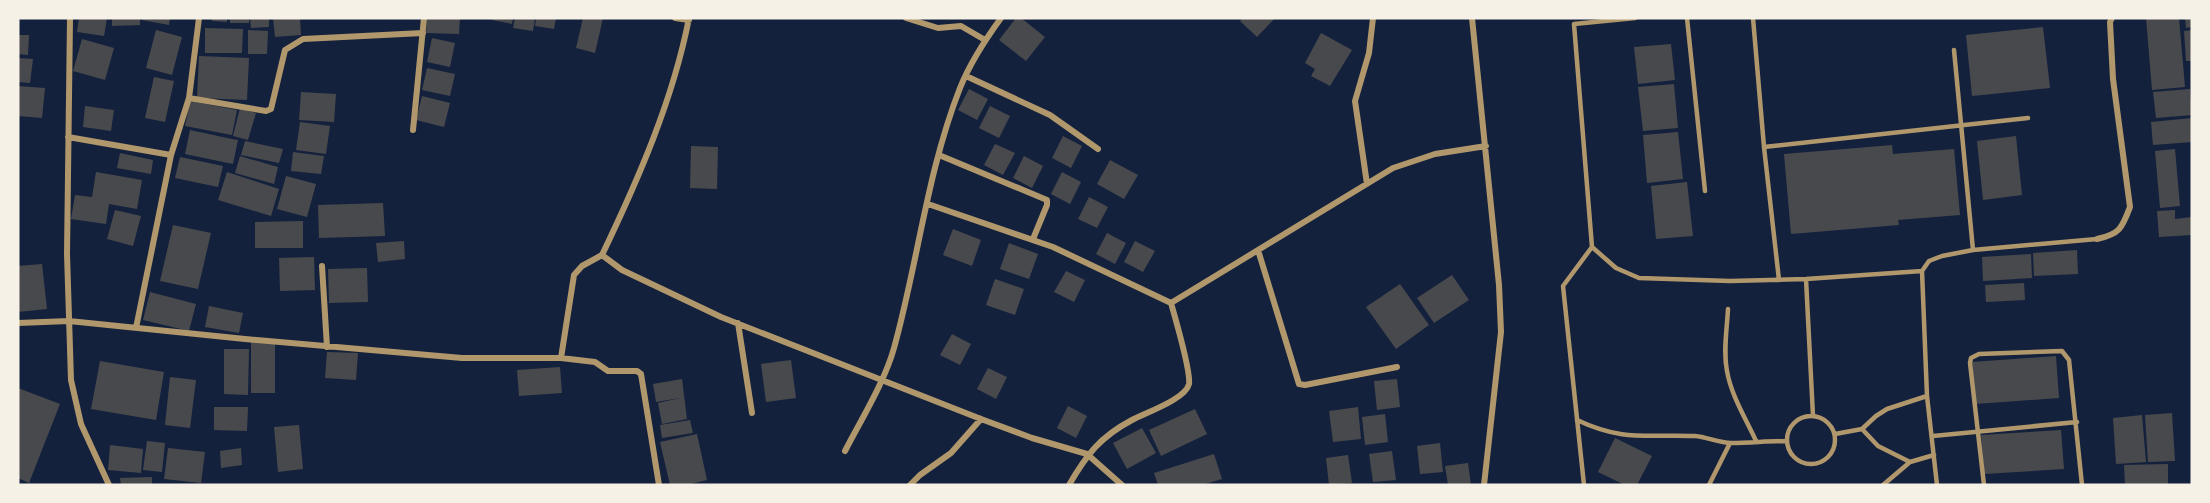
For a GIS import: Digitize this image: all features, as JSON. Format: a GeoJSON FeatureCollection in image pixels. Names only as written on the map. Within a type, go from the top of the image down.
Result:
{"type":"FeatureCollection","features":[{"type":"Feature","properties":{"kind":"street"},"geometry":{"type":"LineString","coordinates":[[70,18],[67,254],[71,380],[81,424],[109,485]]}},
{"type":"Feature","properties":{"kind":"street"},"geometry":{"type":"LineString","coordinates":[[136,328],[171,155],[189,98],[199,18]]}},
{"type":"Feature","properties":{"kind":"street"},"geometry":{"type":"LineString","coordinates":[[413,130],[424,18]]}},
{"type":"Feature","properties":{"kind":"street"},"geometry":{"type":"LineString","coordinates":[[561,358],[574,275],[582,266],[602,255],[627,206],[678,65],[689,19],[675,18]]}},
{"type":"Feature","properties":{"kind":"street"},"geometry":{"type":"LineString","coordinates":[[906,18],[938,28],[961,26],[985,40]]}},
{"type":"Feature","properties":{"kind":"street"},"geometry":{"type":"LineString","coordinates":[[845,451],[893,351],[914,271],[939,155],[953,108],[966,76],[985,40],[1001,18]]}},
{"type":"Feature","properties":{"kind":"street"},"geometry":{"type":"LineString","coordinates":[[1367,184],[1355,101],[1369,54],[1373,18]]}},
{"type":"Feature","properties":{"kind":"street"},"geometry":{"type":"LineString","coordinates":[[1472,18],[1486,146],[1501,332],[1484,485]]}},
{"type":"Feature","properties":{"kind":"street"},"geometry":{"type":"LineString","coordinates":[[2097,239],[2114,235],[2124,223],[2130,207],[2113,79],[2109,22],[2112,18]]}},
{"type":"Feature","properties":{"kind":"street"},"geometry":{"type":"LineString","coordinates":[[189,98],[267,111],[271,109],[285,50],[303,39],[423,33]]}},
{"type":"Feature","properties":{"kind":"street"},"geometry":{"type":"LineString","coordinates":[[966,76],[1050,115],[1098,149]]}},
{"type":"Feature","properties":{"kind":"street"},"geometry":{"type":"LineString","coordinates":[[68,137],[171,155]]}},
{"type":"Feature","properties":{"kind":"street"},"geometry":{"type":"LineString","coordinates":[[1171,303],[1393,168],[1435,154],[1486,146]]}},
{"type":"Feature","properties":{"kind":"street"},"geometry":{"type":"LineString","coordinates":[[939,155],[1035,193],[1047,200],[1033,239]]}},
{"type":"Feature","properties":{"kind":"street"},"geometry":{"type":"LineString","coordinates":[[928,204],[1033,239],[1118,276],[1171,303],[1189,376],[1187,388],[1180,396],[1130,421],[1104,439],[1087,454],[1069,485]]}},
{"type":"Feature","properties":{"kind":"street"},"geometry":{"type":"LineString","coordinates":[[1258,250],[1299,384],[1305,385],[1397,367]]}},
{"type":"Feature","properties":{"kind":"street"},"geometry":{"type":"LineString","coordinates":[[602,255],[622,270],[738,323],[981,419],[1032,438],[1087,454],[1122,485]]}},
{"type":"Feature","properties":{"kind":"street"},"geometry":{"type":"LineString","coordinates":[[322,266],[327,347]]}},
{"type":"Feature","properties":{"kind":"street"},"geometry":{"type":"LineString","coordinates":[[18,323],[69,321],[462,358],[561,358],[595,362],[608,371],[637,371],[641,374],[659,485]]}},
{"type":"Feature","properties":{"kind":"street"},"geometry":{"type":"LineString","coordinates":[[738,323],[752,413]]}},
{"type":"Feature","properties":{"kind":"street"},"geometry":{"type":"LineString","coordinates":[[910,485],[951,453],[981,419]]}},
{"type":"Feature","properties":{"kind":"lane"},"geometry":{"type":"LineString","coordinates":[[1584,485],[1563,286],[1592,247],[1574,21],[1635,18]]}},
{"type":"Feature","properties":{"kind":"lane"},"geometry":{"type":"LineString","coordinates":[[1687,18],[1705,191]]}},
{"type":"Feature","properties":{"kind":"lane"},"geometry":{"type":"LineString","coordinates":[[1753,18],[1779,280]]}},
{"type":"Feature","properties":{"kind":"lane"},"geometry":{"type":"LineString","coordinates":[[1954,50],[1973,250]]}},
{"type":"Feature","properties":{"kind":"lane"},"geometry":{"type":"LineString","coordinates":[[1764,147],[2028,118]]}},
{"type":"Feature","properties":{"kind":"lane"},"geometry":{"type":"LineString","coordinates":[[1937,485],[1927,396],[1922,271],[1929,261],[1973,250],[2097,239]]}},
{"type":"Feature","properties":{"kind":"lane"},"geometry":{"type":"LineString","coordinates":[[1592,247],[1616,268],[1639,278],[1779,280],[1922,271]]}},
{"type":"Feature","properties":{"kind":"lane"},"geometry":{"type":"LineString","coordinates":[[1806,279],[1813,416]]}},
{"type":"Feature","properties":{"kind":"lane"},"geometry":{"type":"LineString","coordinates":[[1728,309],[1727,370],[1731,386],[1756,441]]}},
{"type":"Feature","properties":{"kind":"lane"},"geometry":{"type":"LineString","coordinates":[[1984,485],[1971,358],[1979,354],[2062,351],[2069,360],[2082,485]]}},
{"type":"Feature","properties":{"kind":"lane"},"geometry":{"type":"LineString","coordinates":[[1834,434],[1862,429],[1887,409],[1927,396]]}},
{"type":"Feature","properties":{"kind":"lane"},"geometry":{"type":"LineString","coordinates":[[1813,416],[1830,425],[1835,444],[1831,454],[1815,464],[1796,459],[1787,441],[1788,432],[1794,423],[1802,418],[1813,416]]}},
{"type":"Feature","properties":{"kind":"lane"},"geometry":{"type":"LineString","coordinates":[[1577,420],[1600,431],[1636,436],[1696,436],[1730,443],[1787,441]]}},
{"type":"Feature","properties":{"kind":"lane"},"geometry":{"type":"LineString","coordinates":[[1933,436],[2077,422]]}},
{"type":"Feature","properties":{"kind":"lane"},"geometry":{"type":"LineString","coordinates":[[1862,429],[1878,446],[1910,462]]}},
{"type":"Feature","properties":{"kind":"lane"},"geometry":{"type":"LineString","coordinates":[[1709,485],[1730,443]]}},
{"type":"Feature","properties":{"kind":"lane"},"geometry":{"type":"LineString","coordinates":[[1883,485],[1910,462],[1934,455]]}},
{"type":"Feature","properties":{"kind":"building"},"geometry":{"type":"Polygon","coordinates":[[[79,18],[107,18],[104,36],[77,32],[79,18]]]}},
{"type":"Feature","properties":{"kind":"building"},"geometry":{"type":"Polygon","coordinates":[[[112,18],[140,18],[140,25],[112,26],[112,18]]]}},
{"type":"Feature","properties":{"kind":"building"},"geometry":{"type":"Polygon","coordinates":[[[142,18],[170,18],[169,25],[142,20],[142,18]]]}},
{"type":"Feature","properties":{"kind":"building"},"geometry":{"type":"Polygon","coordinates":[[[212,18],[227,18],[227,22],[212,21],[212,18]]]}},
{"type":"Feature","properties":{"kind":"building"},"geometry":{"type":"Polygon","coordinates":[[[230,18],[249,18],[249,23],[230,23],[230,18]]]}},
{"type":"Feature","properties":{"kind":"building"},"geometry":{"type":"Polygon","coordinates":[[[250,18],[269,18],[269,27],[251,28],[250,18]]]}},
{"type":"Feature","properties":{"kind":"building"},"geometry":{"type":"Polygon","coordinates":[[[273,18],[300,18],[301,35],[275,37],[273,18]]]}},
{"type":"Feature","properties":{"kind":"building"},"geometry":{"type":"Polygon","coordinates":[[[427,18],[460,18],[459,34],[426,33],[427,18]]]}},
{"type":"Feature","properties":{"kind":"building"},"geometry":{"type":"Polygon","coordinates":[[[492,18],[513,18],[512,24],[492,20],[492,18]]]}},
{"type":"Feature","properties":{"kind":"building"},"geometry":{"type":"Polygon","coordinates":[[[515,18],[535,18],[533,31],[513,28],[515,18]]]}},
{"type":"Feature","properties":{"kind":"building"},"geometry":{"type":"Polygon","coordinates":[[[536,18],[556,18],[554,29],[535,26],[536,18]]]}},
{"type":"Feature","properties":{"kind":"building"},"geometry":{"type":"Polygon","coordinates":[[[583,18],[603,18],[595,53],[576,48],[583,18]]]}},
{"type":"Feature","properties":{"kind":"building"},"geometry":{"type":"Polygon","coordinates":[[[1016,18],[1021,18],[1045,37],[1026,61],[999,40],[1016,18]]]}},
{"type":"Feature","properties":{"kind":"building"},"geometry":{"type":"Polygon","coordinates":[[[1243,18],[1275,18],[1257,37],[1240,21],[1243,18]]]}},
{"type":"Feature","properties":{"kind":"building"},"geometry":{"type":"Polygon","coordinates":[[[2146,18],[2179,18],[2185,87],[2152,90],[2146,18]]]}},
{"type":"Feature","properties":{"kind":"building"},"geometry":{"type":"Polygon","coordinates":[[[2185,18],[2192,18],[2192,27],[2186,28],[2185,18]]]}},
{"type":"Feature","properties":{"kind":"building"},"geometry":{"type":"Polygon","coordinates":[[[2043,27],[2050,88],[1972,96],[1966,35],[2043,27]]]}},
{"type":"Feature","properties":{"kind":"building"},"geometry":{"type":"Polygon","coordinates":[[[205,28],[243,29],[242,53],[205,53],[205,28]]]}},
{"type":"Feature","properties":{"kind":"building"},"geometry":{"type":"Polygon","coordinates":[[[156,30],[182,37],[172,75],[146,68],[156,30]]]}},
{"type":"Feature","properties":{"kind":"building"},"geometry":{"type":"Polygon","coordinates":[[[248,30],[268,31],[267,54],[248,54],[248,30]]]}},
{"type":"Feature","properties":{"kind":"building"},"geometry":{"type":"Polygon","coordinates":[[[2192,30],[2192,61],[2186,61],[2184,31],[2192,30]]]}},
{"type":"Feature","properties":{"kind":"building"},"geometry":{"type":"Polygon","coordinates":[[[1321,33],[1352,50],[1330,86],[1311,76],[1315,69],[1305,63],[1321,33]]]}},
{"type":"Feature","properties":{"kind":"building"},"geometry":{"type":"Polygon","coordinates":[[[18,35],[29,35],[28,55],[18,54],[18,35]]]}},
{"type":"Feature","properties":{"kind":"building"},"geometry":{"type":"Polygon","coordinates":[[[432,38],[455,43],[450,67],[427,62],[432,38]]]}},
{"type":"Feature","properties":{"kind":"building"},"geometry":{"type":"Polygon","coordinates":[[[82,39],[114,48],[105,80],[73,71],[82,39]]]}},
{"type":"Feature","properties":{"kind":"building"},"geometry":{"type":"Polygon","coordinates":[[[1671,44],[1675,80],[1638,84],[1634,47],[1671,44]]]}},
{"type":"Feature","properties":{"kind":"building"},"geometry":{"type":"Polygon","coordinates":[[[199,56],[249,58],[247,100],[197,98],[199,56]]]}},
{"type":"Feature","properties":{"kind":"building"},"geometry":{"type":"Polygon","coordinates":[[[18,58],[33,59],[30,83],[18,82],[18,58]]]}},
{"type":"Feature","properties":{"kind":"building"},"geometry":{"type":"Polygon","coordinates":[[[427,68],[455,74],[450,96],[422,90],[427,68]]]}},
{"type":"Feature","properties":{"kind":"building"},"geometry":{"type":"Polygon","coordinates":[[[154,77],[174,81],[165,122],[145,118],[154,77]]]}},
{"type":"Feature","properties":{"kind":"building"},"geometry":{"type":"Polygon","coordinates":[[[1674,84],[1678,128],[1643,131],[1638,87],[1674,84]]]}},
{"type":"Feature","properties":{"kind":"building"},"geometry":{"type":"Polygon","coordinates":[[[18,86],[45,88],[42,118],[18,116],[18,86]]]}},
{"type":"Feature","properties":{"kind":"building"},"geometry":{"type":"Polygon","coordinates":[[[969,89],[988,99],[977,120],[958,110],[969,89]]]}},
{"type":"Feature","properties":{"kind":"building"},"geometry":{"type":"Polygon","coordinates":[[[2190,89],[2192,115],[2156,118],[2153,92],[2190,89]]]}},
{"type":"Feature","properties":{"kind":"building"},"geometry":{"type":"Polygon","coordinates":[[[301,92],[336,94],[334,122],[299,120],[301,92]]]}},
{"type":"Feature","properties":{"kind":"building"},"geometry":{"type":"Polygon","coordinates":[[[422,96],[450,103],[444,127],[416,120],[422,96]]]}},
{"type":"Feature","properties":{"kind":"building"},"geometry":{"type":"Polygon","coordinates":[[[190,101],[237,110],[232,135],[185,126],[190,101]]]}},
{"type":"Feature","properties":{"kind":"building"},"geometry":{"type":"Polygon","coordinates":[[[85,106],[114,110],[111,131],[83,127],[85,106]]]}},
{"type":"Feature","properties":{"kind":"building"},"geometry":{"type":"Polygon","coordinates":[[[990,106],[1010,116],[999,138],[979,128],[990,106]]]}},
{"type":"Feature","properties":{"kind":"building"},"geometry":{"type":"Polygon","coordinates":[[[240,108],[256,113],[248,140],[233,136],[240,108]]]}},
{"type":"Feature","properties":{"kind":"building"},"geometry":{"type":"Polygon","coordinates":[[[2192,118],[2192,142],[2153,145],[2151,122],[2192,118]]]}},
{"type":"Feature","properties":{"kind":"building"},"geometry":{"type":"Polygon","coordinates":[[[300,122],[330,126],[326,154],[296,150],[300,122]]]}},
{"type":"Feature","properties":{"kind":"building"},"geometry":{"type":"Polygon","coordinates":[[[190,130],[238,140],[233,164],[185,154],[190,130]]]}},
{"type":"Feature","properties":{"kind":"building"},"geometry":{"type":"Polygon","coordinates":[[[1678,132],[1683,179],[1647,183],[1643,135],[1678,132]]]}},
{"type":"Feature","properties":{"kind":"building"},"geometry":{"type":"Polygon","coordinates":[[[1063,136],[1082,146],[1071,168],[1052,158],[1063,136]]]}},
{"type":"Feature","properties":{"kind":"building"},"geometry":{"type":"Polygon","coordinates":[[[2016,136],[2022,195],[1983,200],[1977,141],[2016,136]]]}},
{"type":"Feature","properties":{"kind":"building"},"geometry":{"type":"Polygon","coordinates":[[[245,141],[283,149],[279,163],[241,155],[245,141]]]}},
{"type":"Feature","properties":{"kind":"building"},"geometry":{"type":"Polygon","coordinates":[[[995,144],[1015,153],[1003,175],[984,165],[995,144]]]}},
{"type":"Feature","properties":{"kind":"building"},"geometry":{"type":"Polygon","coordinates":[[[1892,145],[1893,154],[1954,149],[1960,215],[1898,220],[1899,225],[1791,234],[1784,154],[1892,145]]]}},
{"type":"Feature","properties":{"kind":"building"},"geometry":{"type":"Polygon","coordinates":[[[691,146],[718,147],[717,189],[690,188],[691,146]]]}},
{"type":"Feature","properties":{"kind":"building"},"geometry":{"type":"Polygon","coordinates":[[[2175,149],[2180,206],[2160,208],[2155,151],[2175,149]]]}},
{"type":"Feature","properties":{"kind":"building"},"geometry":{"type":"Polygon","coordinates":[[[293,152],[324,156],[321,174],[291,171],[293,152]]]}},
{"type":"Feature","properties":{"kind":"building"},"geometry":{"type":"Polygon","coordinates":[[[120,153],[153,160],[151,174],[117,168],[120,153]]]}},
{"type":"Feature","properties":{"kind":"building"},"geometry":{"type":"Polygon","coordinates":[[[240,156],[278,167],[274,184],[235,173],[240,156]]]}},
{"type":"Feature","properties":{"kind":"building"},"geometry":{"type":"Polygon","coordinates":[[[1024,156],[1043,166],[1032,188],[1013,178],[1024,156]]]}},
{"type":"Feature","properties":{"kind":"building"},"geometry":{"type":"Polygon","coordinates":[[[180,157],[223,166],[218,187],[175,178],[180,157]]]}},
{"type":"Feature","properties":{"kind":"building"},"geometry":{"type":"Polygon","coordinates":[[[1110,160],[1138,175],[1124,199],[1097,184],[1110,160]]]}},
{"type":"Feature","properties":{"kind":"building"},"geometry":{"type":"Polygon","coordinates":[[[96,172],[142,180],[137,209],[109,204],[106,224],[71,219],[75,195],[92,197],[96,172]]]}},
{"type":"Feature","properties":{"kind":"building"},"geometry":{"type":"Polygon","coordinates":[[[227,172],[279,189],[271,216],[218,200],[227,172]]]}},
{"type":"Feature","properties":{"kind":"building"},"geometry":{"type":"Polygon","coordinates":[[[1062,172],[1081,182],[1070,204],[1051,194],[1062,172]]]}},
{"type":"Feature","properties":{"kind":"building"},"geometry":{"type":"Polygon","coordinates":[[[286,176],[316,184],[307,217],[277,209],[286,176]]]}},
{"type":"Feature","properties":{"kind":"building"},"geometry":{"type":"Polygon","coordinates":[[[1687,182],[1693,236],[1656,239],[1651,186],[1687,182]]]}},
{"type":"Feature","properties":{"kind":"building"},"geometry":{"type":"Polygon","coordinates":[[[1089,197],[1108,207],[1097,228],[1078,219],[1089,197]]]}},
{"type":"Feature","properties":{"kind":"building"},"geometry":{"type":"Polygon","coordinates":[[[383,203],[385,236],[319,238],[318,205],[383,203]]]}},
{"type":"Feature","properties":{"kind":"building"},"geometry":{"type":"Polygon","coordinates":[[[115,210],[141,216],[133,246],[107,239],[115,210]]]}},
{"type":"Feature","properties":{"kind":"building"},"geometry":{"type":"Polygon","coordinates":[[[2175,210],[2175,219],[2192,217],[2192,235],[2159,237],[2157,211],[2175,210]]]}},
{"type":"Feature","properties":{"kind":"building"},"geometry":{"type":"Polygon","coordinates":[[[303,221],[303,248],[255,248],[255,222],[303,221]]]}},
{"type":"Feature","properties":{"kind":"building"},"geometry":{"type":"Polygon","coordinates":[[[173,225],[211,233],[198,289],[160,281],[173,225]]]}},
{"type":"Feature","properties":{"kind":"building"},"geometry":{"type":"Polygon","coordinates":[[[953,229],[981,240],[972,266],[943,255],[953,229]]]}},
{"type":"Feature","properties":{"kind":"building"},"geometry":{"type":"Polygon","coordinates":[[[1107,233],[1126,243],[1115,264],[1096,254],[1107,233]]]}},
{"type":"Feature","properties":{"kind":"building"},"geometry":{"type":"Polygon","coordinates":[[[404,241],[405,259],[378,262],[376,243],[404,241]]]}},
{"type":"Feature","properties":{"kind":"building"},"geometry":{"type":"Polygon","coordinates":[[[1135,241],[1155,251],[1143,272],[1124,262],[1135,241]]]}},
{"type":"Feature","properties":{"kind":"building"},"geometry":{"type":"Polygon","coordinates":[[[1009,243],[1038,254],[1029,279],[1000,269],[1009,243]]]}},
{"type":"Feature","properties":{"kind":"building"},"geometry":{"type":"Polygon","coordinates":[[[2077,250],[2078,274],[2034,276],[2033,253],[2077,250]]]}},
{"type":"Feature","properties":{"kind":"building"},"geometry":{"type":"Polygon","coordinates":[[[2031,254],[2032,278],[1983,281],[1982,257],[2031,254]]]}},
{"type":"Feature","properties":{"kind":"building"},"geometry":{"type":"Polygon","coordinates":[[[314,257],[315,290],[280,291],[279,258],[314,257]]]}},
{"type":"Feature","properties":{"kind":"building"},"geometry":{"type":"Polygon","coordinates":[[[42,264],[47,309],[18,312],[18,266],[42,264]]]}},
{"type":"Feature","properties":{"kind":"building"},"geometry":{"type":"Polygon","coordinates":[[[367,268],[368,302],[329,303],[328,269],[367,268]]]}},
{"type":"Feature","properties":{"kind":"building"},"geometry":{"type":"Polygon","coordinates":[[[1066,271],[1085,280],[1074,302],[1054,292],[1066,271]]]}},
{"type":"Feature","properties":{"kind":"building"},"geometry":{"type":"Polygon","coordinates":[[[1452,275],[1469,300],[1434,323],[1417,298],[1452,275]]]}},
{"type":"Feature","properties":{"kind":"building"},"geometry":{"type":"Polygon","coordinates":[[[995,279],[1024,289],[1015,315],[986,305],[995,279]]]}},
{"type":"Feature","properties":{"kind":"building"},"geometry":{"type":"Polygon","coordinates":[[[2024,283],[2025,300],[1986,302],[1985,285],[2024,283]]]}},
{"type":"Feature","properties":{"kind":"building"},"geometry":{"type":"Polygon","coordinates":[[[1400,284],[1429,325],[1396,349],[1366,307],[1400,284]]]}},
{"type":"Feature","properties":{"kind":"building"},"geometry":{"type":"Polygon","coordinates":[[[150,292],[196,304],[189,331],[143,320],[150,292]]]}},
{"type":"Feature","properties":{"kind":"building"},"geometry":{"type":"Polygon","coordinates":[[[209,306],[243,313],[239,333],[205,327],[209,306]]]}},
{"type":"Feature","properties":{"kind":"building"},"geometry":{"type":"Polygon","coordinates":[[[952,334],[971,344],[960,365],[940,355],[952,334]]]}},
{"type":"Feature","properties":{"kind":"building"},"geometry":{"type":"Polygon","coordinates":[[[251,342],[275,342],[275,393],[251,393],[251,342]]]}},
{"type":"Feature","properties":{"kind":"building"},"geometry":{"type":"Polygon","coordinates":[[[224,349],[249,349],[248,395],[224,394],[224,349]]]}},
{"type":"Feature","properties":{"kind":"building"},"geometry":{"type":"Polygon","coordinates":[[[327,352],[358,353],[356,380],[325,378],[327,352]]]}},
{"type":"Feature","properties":{"kind":"building"},"geometry":{"type":"Polygon","coordinates":[[[2056,356],[2059,398],[1975,404],[1972,362],[2056,356]]]}},
{"type":"Feature","properties":{"kind":"building"},"geometry":{"type":"Polygon","coordinates":[[[791,360],[796,398],[766,402],[761,364],[791,360]]]}},
{"type":"Feature","properties":{"kind":"building"},"geometry":{"type":"Polygon","coordinates":[[[100,361],[164,372],[156,420],[91,409],[100,361]]]}},
{"type":"Feature","properties":{"kind":"building"},"geometry":{"type":"Polygon","coordinates":[[[560,367],[562,393],[519,396],[517,370],[560,367]]]}},
{"type":"Feature","properties":{"kind":"building"},"geometry":{"type":"Polygon","coordinates":[[[988,368],[1007,377],[996,399],[977,389],[988,368]]]}},
{"type":"Feature","properties":{"kind":"building"},"geometry":{"type":"Polygon","coordinates":[[[170,377],[196,380],[190,428],[165,425],[170,377]]]}},
{"type":"Feature","properties":{"kind":"building"},"geometry":{"type":"Polygon","coordinates":[[[682,379],[687,419],[662,424],[658,403],[680,398],[656,402],[653,384],[682,379]]]}},
{"type":"Feature","properties":{"kind":"building"},"geometry":{"type":"Polygon","coordinates":[[[1397,379],[1400,407],[1377,410],[1374,381],[1397,379]]]}},
{"type":"Feature","properties":{"kind":"building"},"geometry":{"type":"Polygon","coordinates":[[[18,388],[60,404],[29,483],[18,478],[18,388]]]}},
{"type":"Feature","properties":{"kind":"building"},"geometry":{"type":"Polygon","coordinates":[[[1068,406],[1087,416],[1076,438],[1057,428],[1068,406]]]}},
{"type":"Feature","properties":{"kind":"building"},"geometry":{"type":"Polygon","coordinates":[[[214,407],[248,407],[247,431],[214,430],[214,407]]]}},
{"type":"Feature","properties":{"kind":"building"},"geometry":{"type":"Polygon","coordinates":[[[1358,407],[1361,439],[1333,442],[1329,411],[1358,407]]]}},
{"type":"Feature","properties":{"kind":"building"},"geometry":{"type":"Polygon","coordinates":[[[1195,409],[1207,434],[1161,456],[1149,430],[1195,409]]]}},
{"type":"Feature","properties":{"kind":"building"},"geometry":{"type":"Polygon","coordinates":[[[2172,413],[2175,461],[2148,462],[2145,415],[2172,413]]]}},
{"type":"Feature","properties":{"kind":"building"},"geometry":{"type":"Polygon","coordinates":[[[1385,414],[1388,442],[1365,445],[1362,417],[1385,414]]]}},
{"type":"Feature","properties":{"kind":"building"},"geometry":{"type":"Polygon","coordinates":[[[2142,415],[2146,462],[2116,464],[2113,418],[2142,415]]]}},
{"type":"Feature","properties":{"kind":"building"},"geometry":{"type":"Polygon","coordinates":[[[690,420],[693,433],[662,438],[660,425],[690,420]]]}},
{"type":"Feature","properties":{"kind":"building"},"geometry":{"type":"Polygon","coordinates":[[[299,425],[303,469],[278,472],[274,427],[299,425]]]}},
{"type":"Feature","properties":{"kind":"building"},"geometry":{"type":"Polygon","coordinates":[[[1142,428],[1156,453],[1127,469],[1113,443],[1142,428]]]}},
{"type":"Feature","properties":{"kind":"building"},"geometry":{"type":"Polygon","coordinates":[[[2061,430],[2064,469],[1984,474],[1981,435],[2061,430]]]}},
{"type":"Feature","properties":{"kind":"building"},"geometry":{"type":"Polygon","coordinates":[[[697,434],[707,480],[686,485],[670,485],[660,442],[697,434]]]}},
{"type":"Feature","properties":{"kind":"building"},"geometry":{"type":"Polygon","coordinates":[[[1615,438],[1652,456],[1637,485],[1625,485],[1598,472],[1615,438]]]}},
{"type":"Feature","properties":{"kind":"building"},"geometry":{"type":"Polygon","coordinates":[[[147,441],[165,443],[162,472],[143,470],[147,441]]]}},
{"type":"Feature","properties":{"kind":"building"},"geometry":{"type":"Polygon","coordinates":[[[1440,443],[1443,472],[1420,474],[1417,446],[1440,443]]]}},
{"type":"Feature","properties":{"kind":"building"},"geometry":{"type":"Polygon","coordinates":[[[110,445],[143,449],[141,473],[108,470],[110,445]]]}},
{"type":"Feature","properties":{"kind":"building"},"geometry":{"type":"Polygon","coordinates":[[[168,448],[205,452],[201,483],[164,479],[168,448]]]}},
{"type":"Feature","properties":{"kind":"building"},"geometry":{"type":"Polygon","coordinates":[[[241,448],[242,465],[221,468],[220,451],[241,448]]]}},
{"type":"Feature","properties":{"kind":"building"},"geometry":{"type":"Polygon","coordinates":[[[1392,451],[1396,480],[1373,482],[1369,454],[1392,451]]]}},
{"type":"Feature","properties":{"kind":"building"},"geometry":{"type":"Polygon","coordinates":[[[1214,454],[1222,479],[1202,485],[1158,485],[1154,473],[1214,454]]]}},
{"type":"Feature","properties":{"kind":"building"},"geometry":{"type":"Polygon","coordinates":[[[1348,455],[1352,483],[1329,485],[1326,458],[1348,455]]]}},
{"type":"Feature","properties":{"kind":"building"},"geometry":{"type":"Polygon","coordinates":[[[1468,463],[1471,485],[1448,485],[1445,466],[1468,463]]]}},
{"type":"Feature","properties":{"kind":"building"},"geometry":{"type":"Polygon","coordinates":[[[2168,464],[2168,485],[2125,485],[2124,465],[2168,464]]]}},
{"type":"Feature","properties":{"kind":"building"},"geometry":{"type":"Polygon","coordinates":[[[152,477],[152,485],[121,485],[120,478],[152,477]]]}}]}
